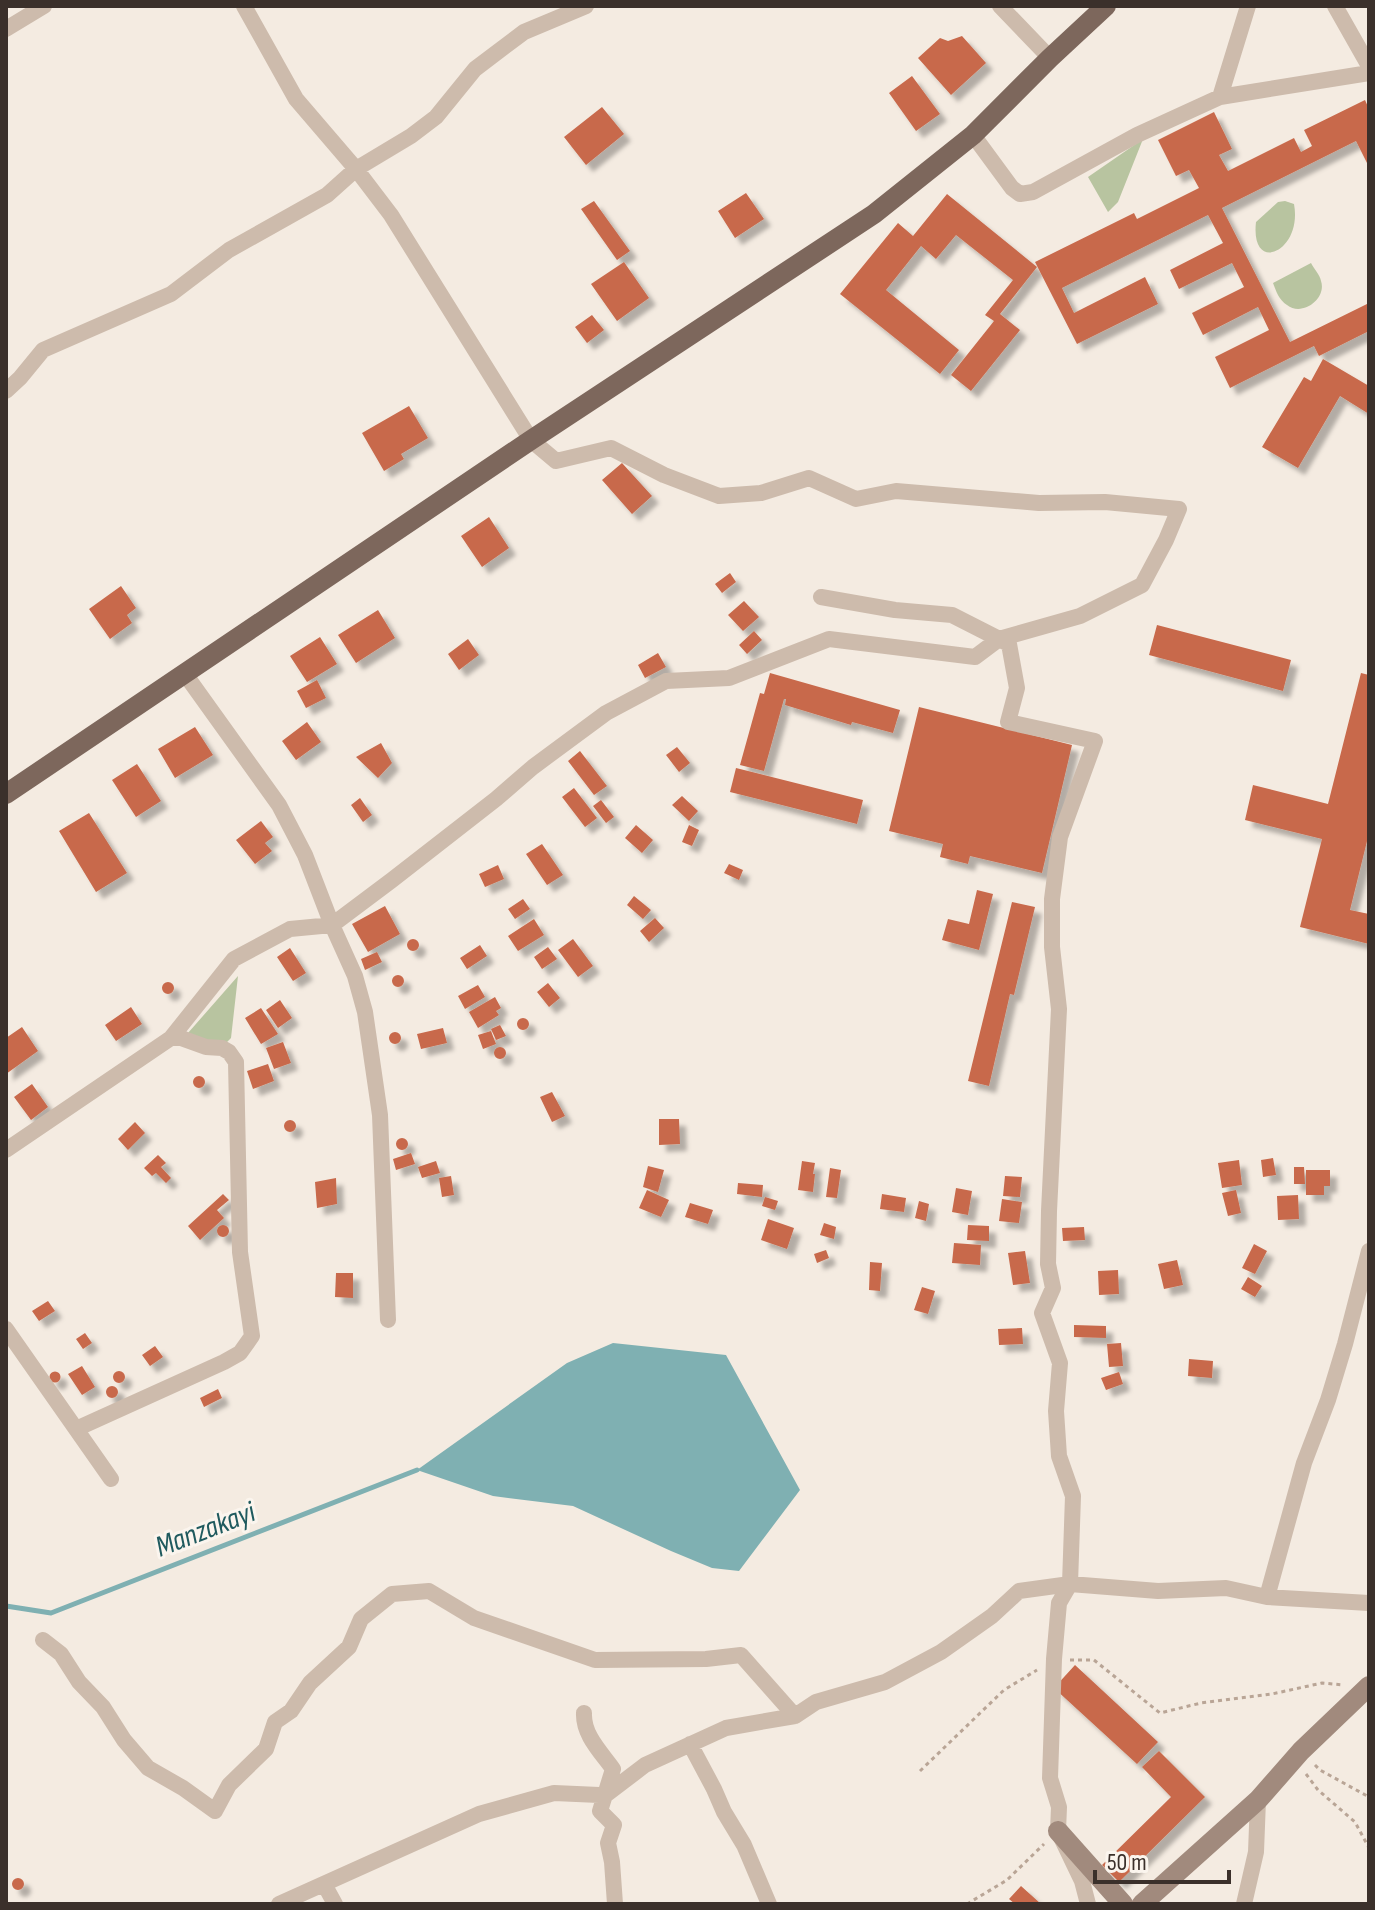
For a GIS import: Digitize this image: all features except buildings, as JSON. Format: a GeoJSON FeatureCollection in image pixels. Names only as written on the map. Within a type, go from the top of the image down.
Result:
{"type":"FeatureCollection","features":[{"type":"Feature","properties":{"kind":"main road"},"geometry":{"type":"LineString","coordinates":[[6,794],[531,440],[874,214],[973,135],[1106,6]]}},
{"type":"Feature","properties":{"kind":"street"},"geometry":{"type":"LineString","coordinates":[[6,29],[44,6]]}},
{"type":"Feature","properties":{"kind":"street"},"geometry":{"type":"LineString","coordinates":[[6,1150],[171,1038],[234,959],[290,929],[332,925],[606,713],[666,681],[729,678],[829,639],[975,657],[999,639],[1080,616],[1142,585],[1179,509],[1105,502],[1039,503],[896,491],[856,499],[809,478],[761,493],[719,496],[664,475],[611,448],[556,461],[531,440],[391,215],[296,99],[244,6]]}},
{"type":"Feature","properties":{"kind":"street"},"geometry":{"type":"LineString","coordinates":[[6,391],[43,350],[171,294],[229,250],[327,195],[356,169],[436,117],[475,69],[524,32],[586,6]]}},
{"type":"Feature","properties":{"kind":"street"},"geometry":{"type":"LineString","coordinates":[[1000,6],[1050,58]]}},
{"type":"Feature","properties":{"kind":"street"},"geometry":{"type":"LineString","coordinates":[[1220,97],[1248,6]]}},
{"type":"Feature","properties":{"kind":"street"},"geometry":{"type":"LineString","coordinates":[[1335,6],[1369,66]]}},
{"type":"Feature","properties":{"kind":"street"},"geometry":{"type":"LineString","coordinates":[[973,135],[1012,188],[1020,194],[1033,192],[1137,135],[1220,97],[1369,73]]}},
{"type":"Feature","properties":{"kind":"street"},"geometry":{"type":"LineString","coordinates":[[821,597],[895,610],[952,615],[1009,644],[1017,688],[1008,722],[1095,741],[1060,837],[1052,899],[1052,947],[1059,1009],[1049,1211],[1048,1264],[1053,1288],[1042,1313],[1060,1363],[1056,1411],[1059,1456],[1073,1496],[1070,1584],[1059,1603],[1054,1659],[1050,1778],[1059,1807],[1058,1831],[1082,1881],[1088,1904]]}},
{"type":"Feature","properties":{"kind":"street"},"geometry":{"type":"LineString","coordinates":[[185,674],[279,805],[305,855],[355,976],[365,1012],[380,1115],[388,1320]]}},
{"type":"Feature","properties":{"kind":"street"},"geometry":{"type":"LineString","coordinates":[[76,1429],[224,1362],[240,1353],[252,1336],[240,1252],[236,1062],[222,1048],[171,1038]]}},
{"type":"Feature","properties":{"kind":"street"},"geometry":{"type":"LineString","coordinates":[[1267,1597],[1304,1463],[1345,1344],[1369,1251]]}},
{"type":"Feature","properties":{"kind":"street"},"geometry":{"type":"LineString","coordinates":[[6,1329],[111,1479]]}},
{"type":"Feature","properties":{"kind":"street"},"geometry":{"type":"LineString","coordinates":[[279,1904],[479,1814],[554,1793],[607,1794],[645,1765],[726,1728],[795,1716],[816,1702],[885,1682],[941,1652],[992,1616],[1019,1591],[1070,1584],[1158,1591],[1226,1588],[1267,1597],[1369,1603]]}},
{"type":"Feature","properties":{"kind":"street"},"geometry":{"type":"LineString","coordinates":[[43,1640],[61,1654],[79,1682],[103,1707],[124,1740],[148,1768],[215,1811],[229,1785],[266,1749],[275,1722],[291,1711],[310,1683],[349,1647],[361,1619],[392,1594],[429,1591],[474,1618],[595,1660],[706,1659],[741,1655],[795,1716]]}},
{"type":"Feature","properties":{"kind":"street"},"geometry":{"type":"LineString","coordinates":[[1142,1904],[1258,1800],[1298,1754],[1368,1687]]}},
{"type":"Feature","properties":{"kind":"street"},"geometry":{"type":"LineString","coordinates":[[584,1713],[587,1732],[613,1769],[600,1811],[614,1825],[608,1843],[615,1904]]}},
{"type":"Feature","properties":{"kind":"street"},"geometry":{"type":"LineString","coordinates":[[690,1744],[744,1845],[769,1904]]}},
{"type":"Feature","properties":{"kind":"street"},"geometry":{"type":"LineString","coordinates":[[1244,1904],[1256,1852],[1258,1800]]}},
{"type":"Feature","properties":{"kind":"street"},"geometry":{"type":"LineString","coordinates":[[1058,1831],[1123,1904]]}},
{"type":"Feature","properties":{"kind":"street"},"geometry":{"type":"LineString","coordinates":[[324,1884],[335,1904]]}},
{"type":"Feature","properties":{"kind":"path"},"geometry":{"type":"LineString","coordinates":[[920,1771],[1004,1690],[1054,1659],[1094,1660],[1160,1713],[1322,1683],[1368,1687]]}},
{"type":"Feature","properties":{"kind":"path"},"geometry":{"type":"LineString","coordinates":[[1298,1754],[1369,1797]]}},
{"type":"Feature","properties":{"kind":"path"},"geometry":{"type":"LineString","coordinates":[[1298,1754],[1318,1790],[1355,1822],[1369,1848]]}},
{"type":"Feature","properties":{"kind":"path"},"geometry":{"type":"LineString","coordinates":[[967,1904],[1007,1880],[1058,1831]]}},
{"type":"Feature","properties":{"kind":"green space"},"geometry":{"type":"Polygon","coordinates":[[[1143,139],[1118,202],[1108,212],[1088,177],[1143,139]]]}},
{"type":"Feature","properties":{"kind":"green space"},"geometry":{"type":"Polygon","coordinates":[[[1278,202],[1294,204],[1295,221],[1291,235],[1276,251],[1268,252],[1261,248],[1256,238],[1256,222],[1278,202]]]}},
{"type":"Feature","properties":{"kind":"green space"},"geometry":{"type":"Polygon","coordinates":[[[1311,263],[1320,279],[1320,294],[1312,304],[1293,308],[1282,301],[1273,283],[1311,263]]]}},
{"type":"Feature","properties":{"kind":"green space"},"geometry":{"type":"Polygon","coordinates":[[[238,976],[231,1038],[224,1045],[199,1041],[188,1033],[238,976]]]}},
{"type":"Feature","properties":{"kind":"water"},"geometry":{"type":"Polygon","coordinates":[[[613,1343],[726,1355],[800,1490],[739,1571],[712,1568],[573,1506],[493,1496],[417,1470],[567,1363],[613,1343]]]}},
{"type":"Feature","properties":{"kind":"waterway","name":"Manzakayi"},"geometry":{"type":"LineString","coordinates":[[6,1606],[51,1613],[417,1470]]}}]}
